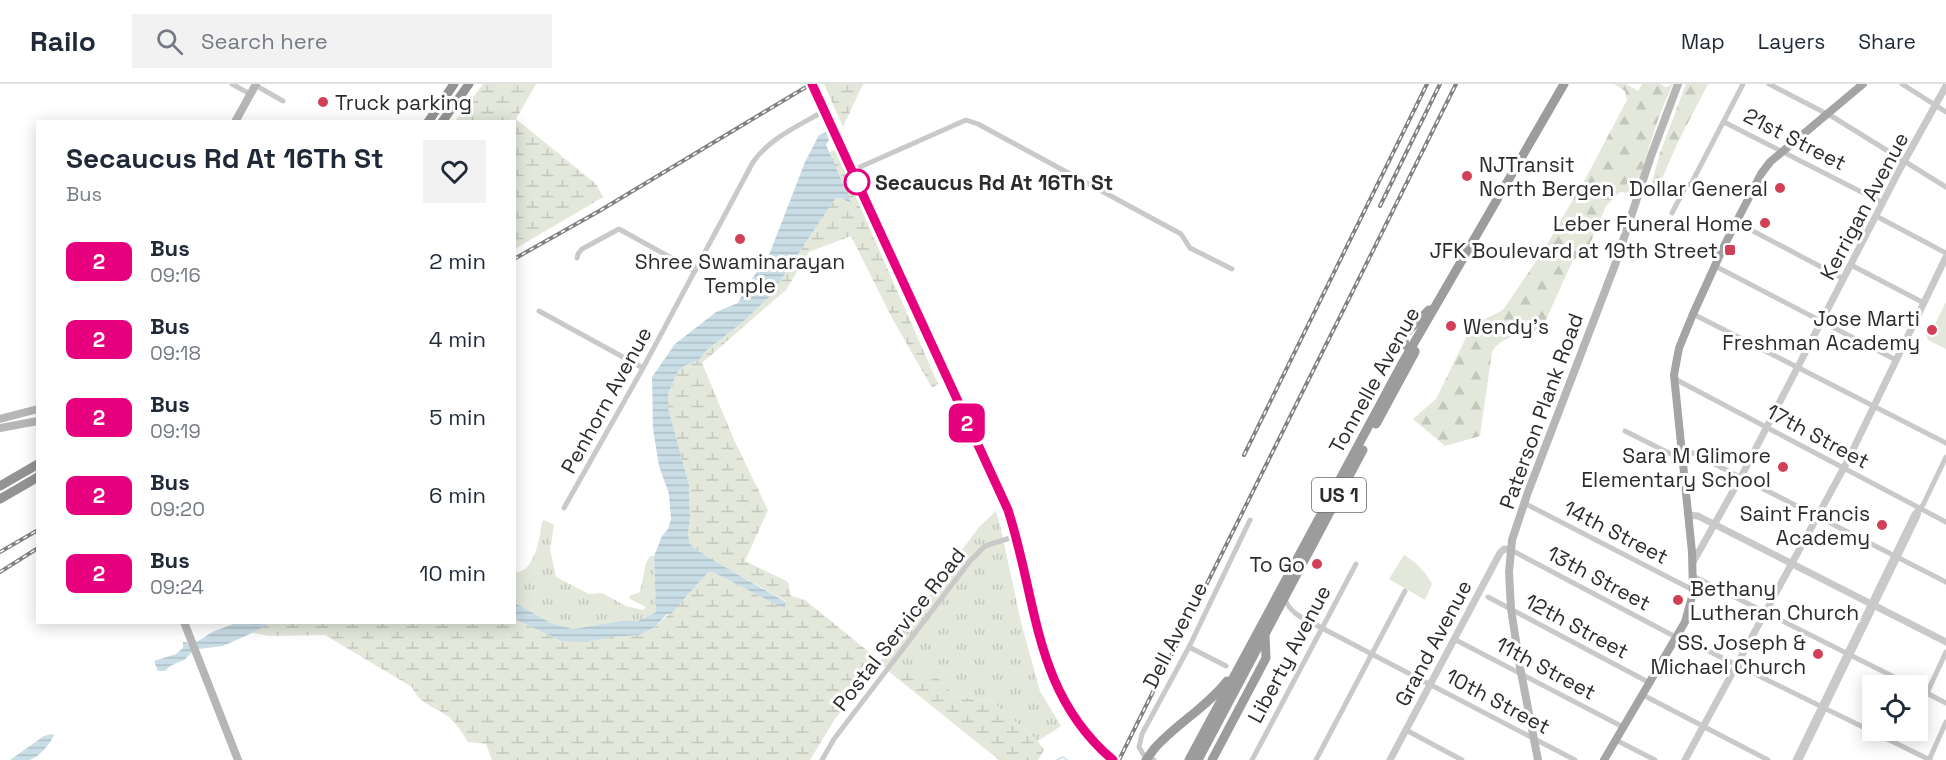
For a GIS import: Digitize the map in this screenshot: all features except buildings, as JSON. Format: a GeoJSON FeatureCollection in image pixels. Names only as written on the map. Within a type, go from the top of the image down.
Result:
{"type":"FeatureCollection","features":[{"type":"Feature","properties":{"kind":"highway"},"geometry":{"type":"LineString","coordinates":[[429,120],[454,84]]}},
{"type":"Feature","properties":{"kind":"highway"},"geometry":{"type":"LineString","coordinates":[[443,120],[469,84]]}},
{"type":"Feature","properties":{"kind":"highway","name":"Tonnelle Avenue"},"geometry":{"type":"LineString","coordinates":[[1413,350],[1403,342],[1403,336],[1436,305],[1564,84]]}},
{"type":"Feature","properties":{"kind":"highway","name":"Tonnelle Avenue"},"geometry":{"type":"LineString","coordinates":[[1189,760],[1413,350],[1570,84]]}},
{"type":"Feature","properties":{"kind":"highway","name":"Tonnelle Avenue"},"geometry":{"type":"LineString","coordinates":[[1198,760],[1413,350]]}},
{"type":"Feature","properties":{"kind":"highway"},"geometry":{"type":"LineString","coordinates":[[0,486],[36,465]]}},
{"type":"Feature","properties":{"kind":"highway"},"geometry":{"type":"LineString","coordinates":[[0,499],[36,478]]}},
{"type":"Feature","properties":{"kind":"highway"},"geometry":{"type":"LineString","coordinates":[[1212,760],[1266,658],[1265,634]]}},
{"type":"Feature","properties":{"kind":"highway"},"geometry":{"type":"LineString","coordinates":[[1146,760],[1154,749],[1215,695],[1240,665]]}},
{"type":"Feature","properties":{"kind":"main road"},"geometry":{"type":"LineString","coordinates":[[812,84],[1008,510],[1037,628],[1050,670],[1062,697],[1086,733],[1113,760]]}},
{"type":"Feature","properties":{"kind":"main road","name":"Paterson Plank Road"},"geometry":{"type":"LineString","coordinates":[[1538,760],[1511,609],[1509,572],[1511,550],[1524,503],[1618,255],[1678,84]]}},
{"type":"Feature","properties":{"kind":"main road"},"geometry":{"type":"LineString","coordinates":[[1604,760],[1678,637],[1688,614],[1693,590],[1694,576],[1675,379],[1679,348],[1715,266],[1761,174],[1770,162],[1863,84]]}},
{"type":"Feature","properties":{"kind":"main road"},"geometry":{"type":"LineString","coordinates":[[236,120],[255,85]]}},
{"type":"Feature","properties":{"kind":"main road"},"geometry":{"type":"LineString","coordinates":[[0,419],[36,410]]}},
{"type":"Feature","properties":{"kind":"main road"},"geometry":{"type":"LineString","coordinates":[[0,426],[18,419],[21,414]]}},
{"type":"Feature","properties":{"kind":"main road"},"geometry":{"type":"LineString","coordinates":[[0,426],[36,421]]}},
{"type":"Feature","properties":{"kind":"main road"},"geometry":{"type":"LineString","coordinates":[[185,624],[238,760]]}},
{"type":"Feature","properties":{"kind":"street"},"geometry":{"type":"LineString","coordinates":[[232,84],[250,94]]}},
{"type":"Feature","properties":{"kind":"street"},"geometry":{"type":"LineString","coordinates":[[1672,213],[1686,186],[1691,184],[1743,84]]}},
{"type":"Feature","properties":{"kind":"street"},"geometry":{"type":"LineString","coordinates":[[1769,84],[1779,86],[1946,187]]}},
{"type":"Feature","properties":{"kind":"street"},"geometry":{"type":"LineString","coordinates":[[1902,84],[1946,112]]}},
{"type":"Feature","properties":{"kind":"street"},"geometry":{"type":"LineString","coordinates":[[255,85],[283,101]]}},
{"type":"Feature","properties":{"kind":"street","name":"Kerrigan Avenue"},"geometry":{"type":"LineString","coordinates":[[1692,564],[1741,477],[1946,86]]}},
{"type":"Feature","properties":{"kind":"street","name":"Penhorn Avenue"},"geometry":{"type":"LineString","coordinates":[[564,508],[643,368],[757,156],[777,138],[824,111]]}},
{"type":"Feature","properties":{"kind":"street"},"geometry":{"type":"LineString","coordinates":[[851,171],[966,120],[978,124],[1181,234],[1190,248],[1232,269]]}},
{"type":"Feature","properties":{"kind":"street","name":"21st Street"},"geometry":{"type":"LineString","coordinates":[[1724,122],[1883,203]]}},
{"type":"Feature","properties":{"kind":"street"},"geometry":{"type":"LineString","coordinates":[[1685,760],[1844,468],[1946,255],[1876,216]]}},
{"type":"Feature","properties":{"kind":"street"},"geometry":{"type":"LineString","coordinates":[[1736,222],[1844,279]]}},
{"type":"Feature","properties":{"kind":"street"},"geometry":{"type":"LineString","coordinates":[[577,258],[582,249],[619,229],[695,271]]}},
{"type":"Feature","properties":{"kind":"street"},"geometry":{"type":"LineString","coordinates":[[1851,265],[1924,303]]}},
{"type":"Feature","properties":{"kind":"street"},"geometry":{"type":"LineString","coordinates":[[1715,266],[1896,360]]}},
{"type":"Feature","properties":{"kind":"street"},"geometry":{"type":"LineString","coordinates":[[539,311],[643,368]]}},
{"type":"Feature","properties":{"kind":"street"},"geometry":{"type":"LineString","coordinates":[[1693,314],[1946,444]]}},
{"type":"Feature","properties":{"kind":"street","name":"17th Street"},"geometry":{"type":"LineString","coordinates":[[1675,379],[1946,522]]}},
{"type":"Feature","properties":{"kind":"street"},"geometry":{"type":"LineString","coordinates":[[1624,431],[1683,460]]}},
{"type":"Feature","properties":{"kind":"street"},"geometry":{"type":"LineString","coordinates":[[1682,450],[1689,451],[1946,582]]}},
{"type":"Feature","properties":{"kind":"street"},"geometry":{"type":"LineString","coordinates":[[1795,760],[1873,605],[1914,514],[1923,505],[1946,457]]}},
{"type":"Feature","properties":{"kind":"street","name":"14th Street"},"geometry":{"type":"LineString","coordinates":[[1524,503],[1693,590]]}},
{"type":"Feature","properties":{"kind":"street"},"geometry":{"type":"LineString","coordinates":[[1688,515],[1698,516],[1946,642]]}},
{"type":"Feature","properties":{"kind":"street","name":"Dell Avenue"},"geometry":{"type":"LineString","coordinates":[[1154,760],[1143,754],[1139,747],[1140,741],[1189,647],[1250,520]]}},
{"type":"Feature","properties":{"kind":"street","name":"Postal Service Road"},"geometry":{"type":"LineString","coordinates":[[822,760],[834,739],[970,561],[985,546],[1016,536]]}},
{"type":"Feature","properties":{"kind":"street","name":"Grand Avenue"},"geometry":{"type":"LineString","coordinates":[[1390,760],[1500,553],[1504,549],[1511,550]]}},
{"type":"Feature","properties":{"kind":"street","name":"13th Street"},"geometry":{"type":"LineString","coordinates":[[1511,550],[1678,637],[1929,760]]}},
{"type":"Feature","properties":{"kind":"street","name":"Liberty Avenue"},"geometry":{"type":"LineString","coordinates":[[1252,760],[1356,564]]}},
{"type":"Feature","properties":{"kind":"street"},"geometry":{"type":"LineString","coordinates":[[1694,576],[1890,675]]}},
{"type":"Feature","properties":{"kind":"street"},"geometry":{"type":"LineString","coordinates":[[1316,760],[1406,591]]}},
{"type":"Feature","properties":{"kind":"street","name":"10th Street"},"geometry":{"type":"LineString","coordinates":[[1284,597],[1294,613],[1575,760]]}},
{"type":"Feature","properties":{"kind":"street","name":"12th Street"},"geometry":{"type":"LineString","coordinates":[[1488,597],[1650,683]]}},
{"type":"Feature","properties":{"kind":"street","name":"11th Street"},"geometry":{"type":"LineString","coordinates":[[1454,639],[1623,727]]}},
{"type":"Feature","properties":{"kind":"street"},"geometry":{"type":"LineString","coordinates":[[1189,647],[1226,666]]}},
{"type":"Feature","properties":{"kind":"street"},"geometry":{"type":"LineString","coordinates":[[1928,691],[1946,652]]}},
{"type":"Feature","properties":{"kind":"street"},"geometry":{"type":"LineString","coordinates":[[1928,694],[1946,703]]}},
{"type":"Feature","properties":{"kind":"street"},"geometry":{"type":"LineString","coordinates":[[1643,695],[1768,760]]}},
{"type":"Feature","properties":{"kind":"street"},"geometry":{"type":"LineString","coordinates":[[1800,760],[1823,707]]}},
{"type":"Feature","properties":{"kind":"street"},"geometry":{"type":"LineString","coordinates":[[1929,760],[1946,722]]}},
{"type":"Feature","properties":{"kind":"street"},"geometry":{"type":"LineString","coordinates":[[1406,730],[1462,760]]}},
{"type":"Feature","properties":{"kind":"street"},"geometry":{"type":"LineString","coordinates":[[1616,740],[1655,760]]}},
{"type":"Feature","properties":{"kind":"green space"},"geometry":{"type":"Polygon","coordinates":[[[483,84],[536,84],[516,119],[596,184],[603,197],[516,248],[516,120],[456,120],[483,84]]]}},
{"type":"Feature","properties":{"kind":"green space"},"geometry":{"type":"Polygon","coordinates":[[[824,84],[863,84],[843,127],[824,84]]]}},
{"type":"Feature","properties":{"kind":"green space"},"geometry":{"type":"Polygon","coordinates":[[[1614,84],[1626,84],[1638,91],[1642,84],[1660,84],[1666,87],[1673,84],[1656,124],[1636,194],[1620,192],[1606,206],[1590,244],[1572,262],[1542,329],[1508,339],[1496,346],[1492,352],[1480,436],[1445,446],[1413,419],[1436,399],[1474,321],[1481,321],[1503,310],[1545,248],[1627,100],[1625,91],[1614,84]]]}},
{"type":"Feature","properties":{"kind":"green space"},"geometry":{"type":"Polygon","coordinates":[[[1686,84],[1708,84],[1678,142],[1653,199],[1648,196],[1660,153],[1686,84]]]}},
{"type":"Feature","properties":{"kind":"green space"},"geometry":{"type":"Polygon","coordinates":[[[835,149],[938,384],[932,388],[892,318],[851,236],[809,252],[786,290],[702,363],[735,442],[768,510],[745,561],[788,582],[791,596],[805,600],[880,661],[835,719],[810,760],[492,760],[486,744],[468,742],[454,721],[424,702],[412,687],[325,635],[270,636],[252,633],[268,624],[516,624],[516,619],[561,641],[638,635],[655,627],[684,600],[707,572],[713,572],[785,607],[786,601],[698,551],[690,544],[688,535],[689,485],[668,408],[668,394],[678,371],[699,360],[707,350],[745,320],[770,296],[835,199],[842,198],[850,204],[829,153],[835,149]]]}},
{"type":"Feature","properties":{"kind":"green space"},"geometry":{"type":"Polygon","coordinates":[[[1946,302],[1946,349],[1928,340],[1926,334],[1927,331],[1932,330],[1946,302]]]}},
{"type":"Feature","properties":{"kind":"green space"},"geometry":{"type":"Polygon","coordinates":[[[996,511],[1021,622],[1040,691],[1061,726],[1038,741],[991,701],[954,696],[941,680],[887,670],[880,661],[979,527],[996,511]]]}},
{"type":"Feature","properties":{"kind":"green space"},"geometry":{"type":"Polygon","coordinates":[[[544,520],[554,525],[550,549],[556,577],[589,594],[602,593],[626,606],[643,610],[646,607],[630,599],[629,596],[640,592],[646,563],[650,556],[654,556],[656,612],[638,621],[620,621],[573,629],[551,623],[516,604],[516,572],[527,567],[535,554],[544,520]]]}},
{"type":"Feature","properties":{"kind":"green space"},"geometry":{"type":"Polygon","coordinates":[[[1404,555],[1420,568],[1432,584],[1425,600],[1389,579],[1404,555]]]}},
{"type":"Feature","properties":{"kind":"green space"},"geometry":{"type":"Polygon","coordinates":[[[887,670],[917,670],[941,680],[954,696],[991,701],[1038,741],[1044,750],[1038,760],[999,760],[887,670]]]}},
{"type":"Feature","properties":{"kind":"water"},"geometry":{"type":"Polygon","coordinates":[[[826,132],[829,140],[826,145],[852,205],[842,198],[835,199],[770,296],[745,320],[707,350],[699,360],[678,371],[668,394],[668,408],[689,485],[688,535],[690,544],[698,551],[786,602],[785,607],[713,572],[708,572],[671,614],[667,614],[655,627],[639,635],[586,642],[561,641],[516,619],[516,604],[551,623],[573,629],[620,621],[638,621],[656,612],[654,556],[671,519],[669,494],[659,466],[653,429],[652,377],[675,344],[716,312],[738,303],[746,287],[769,255],[805,162],[819,135],[826,132]]]}},
{"type":"Feature","properties":{"kind":"water"},"geometry":{"type":"Polygon","coordinates":[[[233,624],[268,624],[223,646],[199,649],[165,671],[158,671],[154,661],[176,654],[183,648],[183,642],[193,644],[213,632],[233,624]]]}},
{"type":"Feature","properties":{"kind":"water"},"geometry":{"type":"Polygon","coordinates":[[[54,735],[47,746],[34,758],[10,760],[44,736],[54,735]]]}},
{"type":"Feature","properties":{"kind":"waterway"},"geometry":{"type":"LineString","coordinates":[[1057,760],[1063,757],[1067,760]]}},
{"type":"Feature","properties":{"kind":"railway"},"geometry":{"type":"LineString","coordinates":[[516,258],[601,210],[811,84]]}},
{"type":"Feature","properties":{"kind":"railway"},"geometry":{"type":"LineString","coordinates":[[1244,455],[1427,84]]}},
{"type":"Feature","properties":{"kind":"railway"},"geometry":{"type":"LineString","coordinates":[[1380,206],[1440,84]]}},
{"type":"Feature","properties":{"kind":"railway"},"geometry":{"type":"LineString","coordinates":[[1119,760],[1456,84]]}},
{"type":"Feature","properties":{"kind":"railway"},"geometry":{"type":"LineString","coordinates":[[0,552],[36,531]]}},
{"type":"Feature","properties":{"kind":"railway"},"geometry":{"type":"LineString","coordinates":[[0,572],[36,549]]}},
{"type":"Feature","properties":{"kind":"bus line","name":"2"},"geometry":{"type":"LineString","coordinates":[[812,84],[1008,510],[1044,655],[1062,697],[1086,733],[1113,760]]}},
{"type":"Feature","properties":{"kind":"place","name":"Truck parking"},"geometry":{"type":"Point","coordinates":[323,102]}},
{"type":"Feature","properties":{"kind":"place","name":"NJTransit North Bergen"},"geometry":{"type":"Point","coordinates":[1467,176]}},
{"type":"Feature","properties":{"kind":"place","name":"Secaucus Rd At 16Th St"},"geometry":{"type":"Point","coordinates":[857,182]}},
{"type":"Feature","properties":{"kind":"place","name":"Dollar General"},"geometry":{"type":"Point","coordinates":[1780,188]}},
{"type":"Feature","properties":{"kind":"place","name":"Leber Funeral Home"},"geometry":{"type":"Point","coordinates":[1765,223]}},
{"type":"Feature","properties":{"kind":"place","name":"Shree Swaminarayan Temple"},"geometry":{"type":"Point","coordinates":[740,239]}},
{"type":"Feature","properties":{"kind":"place","name":"JFK Boulevard at 19th Street"},"geometry":{"type":"Point","coordinates":[1730,250]}},
{"type":"Feature","properties":{"kind":"place","name":"Wendy's"},"geometry":{"type":"Point","coordinates":[1451,326]}},
{"type":"Feature","properties":{"kind":"place","name":"Jose Marti Freshman Academy"},"geometry":{"type":"Point","coordinates":[1932,330]}},
{"type":"Feature","properties":{"kind":"place","name":"Sara M Glimore Elementary School"},"geometry":{"type":"Point","coordinates":[1783,467]}},
{"type":"Feature","properties":{"kind":"place","name":"Saint Francis Academy"},"geometry":{"type":"Point","coordinates":[1882,525]}},
{"type":"Feature","properties":{"kind":"place","name":"To Go"},"geometry":{"type":"Point","coordinates":[1317,564]}},
{"type":"Feature","properties":{"kind":"place","name":"Bethany Lutheran Church"},"geometry":{"type":"Point","coordinates":[1678,600]}},
{"type":"Feature","properties":{"kind":"place","name":"SS. Joseph & Michael Church"},"geometry":{"type":"Point","coordinates":[1818,654]}}]}
